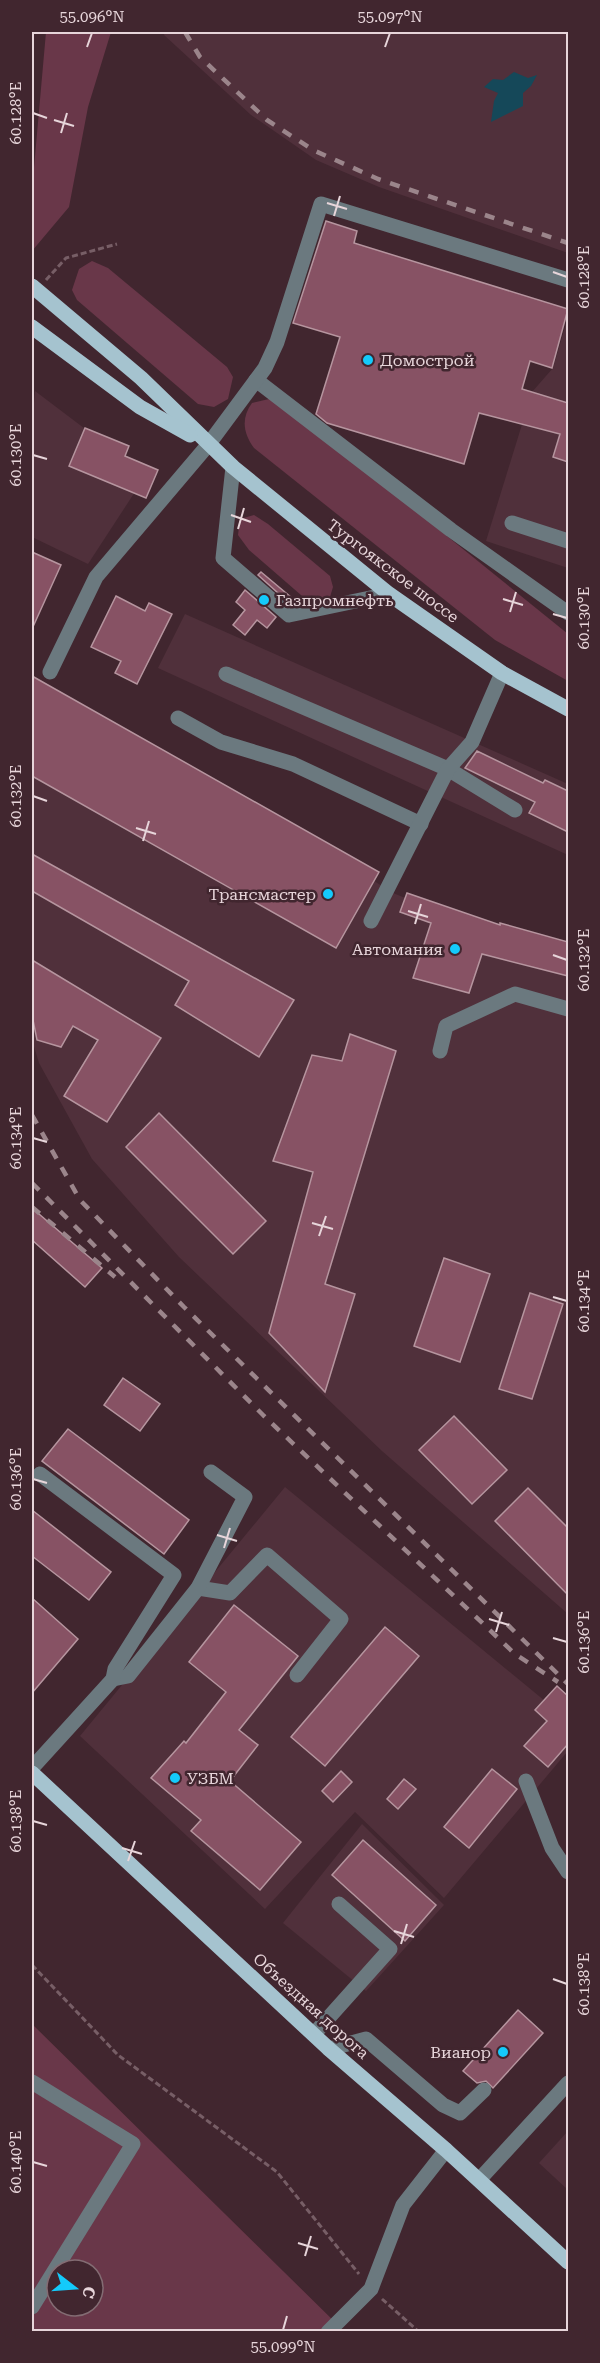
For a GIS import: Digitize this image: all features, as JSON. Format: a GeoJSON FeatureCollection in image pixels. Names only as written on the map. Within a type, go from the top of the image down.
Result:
{"type":"FeatureCollection","features":[{"type":"Feature","properties":{"kind":"main road","name":"Тургоякское шоссе"},"geometry":{"type":"LineString","coordinates":[[34,288],[141,378],[233,467],[389,594],[502,673],[568,709]]}},
{"type":"Feature","properties":{"kind":"main road","name":"Тургоякское шоссе"},"geometry":{"type":"LineString","coordinates":[[32,327],[140,407],[208,445]]}},
{"type":"Feature","properties":{"kind":"main road","name":"Объездная дорога"},"geometry":{"type":"LineString","coordinates":[[32,1773],[329,2049],[446,2150],[568,2262]]}},
{"type":"Feature","properties":{"kind":"lane"},"geometry":{"type":"LineString","coordinates":[[50,672],[96,578],[208,445],[265,368],[277,342],[321,204],[568,280]]}},
{"type":"Feature","properties":{"kind":"lane"},"geometry":{"type":"LineString","coordinates":[[256,380],[451,530],[568,613]]}},
{"type":"Feature","properties":{"kind":"lane"},"geometry":{"type":"LineString","coordinates":[[233,467],[223,558],[289,615],[389,594]]}},
{"type":"Feature","properties":{"kind":"lane"},"geometry":{"type":"LineString","coordinates":[[512,523],[568,540]]}},
{"type":"Feature","properties":{"kind":"lane"},"geometry":{"type":"LineString","coordinates":[[371,921],[448,770],[472,742],[502,673]]}},
{"type":"Feature","properties":{"kind":"lane"},"geometry":{"type":"LineString","coordinates":[[226,674],[448,770],[515,810]]}},
{"type":"Feature","properties":{"kind":"lane"},"geometry":{"type":"LineString","coordinates":[[178,718],[221,742],[293,764],[421,824]]}},
{"type":"Feature","properties":{"kind":"lane"},"geometry":{"type":"LineString","coordinates":[[440,1051],[446,1026],[515,994],[568,1009]]}},
{"type":"Feature","properties":{"kind":"lane"},"geometry":{"type":"LineString","coordinates":[[113,1680],[128,1676],[198,1588],[244,1497],[211,1472]]}},
{"type":"Feature","properties":{"kind":"lane"},"geometry":{"type":"LineString","coordinates":[[32,1768],[113,1680],[116,1669],[174,1575],[40,1474]]}},
{"type":"Feature","properties":{"kind":"lane"},"geometry":{"type":"LineString","coordinates":[[198,1588],[230,1593],[267,1555],[340,1619],[297,1675]]}},
{"type":"Feature","properties":{"kind":"lane"},"geometry":{"type":"LineString","coordinates":[[526,1781],[552,1848],[568,1872]]}},
{"type":"Feature","properties":{"kind":"lane"},"geometry":{"type":"LineString","coordinates":[[314,2034],[390,1949],[339,1904]]}},
{"type":"Feature","properties":{"kind":"lane"},"geometry":{"type":"LineString","coordinates":[[329,2049],[366,2039],[443,2105],[460,2113],[484,2090]]}},
{"type":"Feature","properties":{"kind":"lane"},"geometry":{"type":"LineString","coordinates":[[32,2082],[133,2144],[32,2307]]}},
{"type":"Feature","properties":{"kind":"lane"},"geometry":{"type":"LineString","coordinates":[[479,2180],[568,2083]]}},
{"type":"Feature","properties":{"kind":"lane"},"geometry":{"type":"LineString","coordinates":[[328,2331],[370,2289],[403,2205],[446,2150]]}},
{"type":"Feature","properties":{"kind":"path"},"geometry":{"type":"LineString","coordinates":[[34,288],[66,258],[117,244]]}},
{"type":"Feature","properties":{"kind":"path"},"geometry":{"type":"LineString","coordinates":[[32,1965],[117,2055],[277,2172],[370,2289],[418,2331]]}},
{"type":"Feature","properties":{"kind":"shaded area"},"geometry":{"type":"Polygon","coordinates":[[[46,32],[111,32],[88,107],[69,207],[32,251],[32,190],[46,32]]]}},
{"type":"Feature","properties":{"kind":"shaded area"},"geometry":{"type":"Polygon","coordinates":[[[165,32],[568,32],[568,253],[379,187],[316,160],[251,115],[164,35],[165,32]]]}},
{"type":"Feature","properties":{"kind":"shaded area"},"geometry":{"type":"Polygon","coordinates":[[[92,261],[108,268],[227,367],[233,377],[228,399],[214,407],[198,404],[77,300],[72,290],[79,269],[92,261]]]}},
{"type":"Feature","properties":{"kind":"shaded area"},"geometry":{"type":"Polygon","coordinates":[[[568,317],[568,568],[486,541],[532,392],[553,368],[568,317]]]}},
{"type":"Feature","properties":{"kind":"shaded area"},"geometry":{"type":"Polygon","coordinates":[[[35,391],[146,475],[88,564],[32,537],[32,427],[35,391]]]}},
{"type":"Feature","properties":{"kind":"shaded area"},"geometry":{"type":"Polygon","coordinates":[[[269,399],[280,401],[568,634],[568,681],[495,640],[254,448],[246,431],[246,414],[252,403],[269,399]]]}},
{"type":"Feature","properties":{"kind":"shaded area"},"geometry":{"type":"Polygon","coordinates":[[[254,515],[330,576],[333,587],[330,597],[320,602],[309,602],[249,550],[238,535],[240,519],[254,515]]]}},
{"type":"Feature","properties":{"kind":"shaded area"},"geometry":{"type":"Polygon","coordinates":[[[185,614],[568,784],[568,855],[158,668],[185,614]]]}},
{"type":"Feature","properties":{"kind":"shaded area"},"geometry":{"type":"Polygon","coordinates":[[[32,675],[264,811],[393,893],[459,920],[568,944],[568,1614],[382,1451],[179,1257],[92,1159],[39,1063],[32,1040],[32,675]]]}},
{"type":"Feature","properties":{"kind":"shaded area"},"geometry":{"type":"Polygon","coordinates":[[[285,1487],[568,1720],[568,1751],[444,1898],[355,1812],[265,1909],[80,1736],[285,1487]]]}},
{"type":"Feature","properties":{"kind":"shaded area"},"geometry":{"type":"Polygon","coordinates":[[[362,1824],[444,1905],[366,1991],[283,1923],[362,1824]]]}},
{"type":"Feature","properties":{"kind":"shaded area"},"geometry":{"type":"Polygon","coordinates":[[[32,2024],[344,2331],[32,2331],[32,2024]]]}},
{"type":"Feature","properties":{"kind":"shaded area"},"geometry":{"type":"Polygon","coordinates":[[[568,2131],[568,2190],[539,2163],[568,2131]]]}},
{"type":"Feature","properties":{"kind":"water"},"geometry":{"type":"Polygon","coordinates":[[[514,72],[528,78],[537,75],[531,86],[523,93],[523,106],[491,122],[494,101],[498,93],[484,87],[493,79],[503,80],[514,72]]]}},
{"type":"Feature","properties":{"kind":"building"},"geometry":{"type":"Polygon","coordinates":[[[326,221],[357,231],[354,243],[568,309],[552,368],[530,361],[522,389],[568,403],[568,462],[553,457],[560,434],[479,413],[464,464],[327,423],[316,414],[340,337],[293,323],[326,221]]]}},
{"type":"Feature","properties":{"kind":"building"},"geometry":{"type":"Polygon","coordinates":[[[85,428],[129,446],[125,456],[158,470],[146,498],[69,466],[85,428]]]}},
{"type":"Feature","properties":{"kind":"building"},"geometry":{"type":"Polygon","coordinates":[[[32,552],[61,565],[32,629],[32,552]]]}},
{"type":"Feature","properties":{"kind":"building"},"geometry":{"type":"Polygon","coordinates":[[[261,572],[292,598],[288,602],[258,575],[261,572]]]}},
{"type":"Feature","properties":{"kind":"building"},"geometry":{"type":"Polygon","coordinates":[[[245,590],[276,617],[267,628],[257,620],[245,635],[233,625],[245,610],[236,602],[245,590]]]}},
{"type":"Feature","properties":{"kind":"building"},"geometry":{"type":"Polygon","coordinates":[[[116,596],[145,611],[149,603],[172,614],[137,684],[115,673],[121,661],[91,647],[116,596]]]}},
{"type":"Feature","properties":{"kind":"building"},"geometry":{"type":"Polygon","coordinates":[[[32,676],[379,872],[336,948],[32,776],[32,676]]]}},
{"type":"Feature","properties":{"kind":"building"},"geometry":{"type":"Polygon","coordinates":[[[477,751],[543,783],[545,780],[568,791],[568,832],[529,813],[535,802],[465,768],[477,751]]]}},
{"type":"Feature","properties":{"kind":"building"},"geometry":{"type":"Polygon","coordinates":[[[32,854],[294,1000],[259,1057],[175,1005],[189,981],[32,891],[32,854]]]}},
{"type":"Feature","properties":{"kind":"building"},"geometry":{"type":"Polygon","coordinates":[[[407,893],[500,925],[500,923],[568,942],[568,976],[482,954],[469,993],[413,978],[431,923],[400,912],[407,893]]]}},
{"type":"Feature","properties":{"kind":"building"},"geometry":{"type":"Polygon","coordinates":[[[32,960],[161,1038],[107,1122],[64,1096],[98,1040],[73,1026],[61,1047],[37,1040],[32,1015],[32,960]]]}},
{"type":"Feature","properties":{"kind":"building"},"geometry":{"type":"Polygon","coordinates":[[[350,1034],[396,1051],[325,1284],[355,1294],[325,1392],[269,1333],[313,1172],[273,1161],[312,1055],[342,1061],[350,1034]]]}},
{"type":"Feature","properties":{"kind":"building"},"geometry":{"type":"Polygon","coordinates":[[[159,1113],[266,1221],[233,1254],[126,1147],[159,1113]]]}},
{"type":"Feature","properties":{"kind":"building"},"geometry":{"type":"Polygon","coordinates":[[[32,1208],[102,1268],[85,1287],[32,1240],[32,1208]]]}},
{"type":"Feature","properties":{"kind":"building"},"geometry":{"type":"Polygon","coordinates":[[[444,1258],[490,1274],[460,1362],[414,1346],[444,1258]]]}},
{"type":"Feature","properties":{"kind":"building"},"geometry":{"type":"Polygon","coordinates":[[[530,1293],[563,1304],[532,1399],[499,1389],[530,1293]]]}},
{"type":"Feature","properties":{"kind":"building"},"geometry":{"type":"Polygon","coordinates":[[[123,1378],[160,1404],[140,1431],[104,1405],[123,1378]]]}},
{"type":"Feature","properties":{"kind":"building"},"geometry":{"type":"Polygon","coordinates":[[[454,1416],[507,1470],[472,1504],[419,1450],[454,1416]]]}},
{"type":"Feature","properties":{"kind":"building"},"geometry":{"type":"Polygon","coordinates":[[[68,1429],[189,1520],[164,1554],[42,1461],[68,1429]]]}},
{"type":"Feature","properties":{"kind":"building"},"geometry":{"type":"Polygon","coordinates":[[[528,1488],[568,1528],[568,1595],[495,1521],[528,1488]]]}},
{"type":"Feature","properties":{"kind":"building"},"geometry":{"type":"Polygon","coordinates":[[[32,1510],[111,1572],[89,1600],[32,1556],[32,1510]]]}},
{"type":"Feature","properties":{"kind":"building"},"geometry":{"type":"Polygon","coordinates":[[[32,1598],[78,1639],[32,1693],[32,1598]]]}},
{"type":"Feature","properties":{"kind":"building"},"geometry":{"type":"Polygon","coordinates":[[[234,1605],[298,1656],[239,1730],[258,1745],[230,1781],[301,1842],[260,1890],[191,1831],[201,1820],[151,1778],[184,1741],[186,1743],[226,1692],[189,1662],[234,1605]]]}},
{"type":"Feature","properties":{"kind":"building"},"geometry":{"type":"Polygon","coordinates":[[[385,1627],[419,1656],[325,1766],[291,1737],[385,1627]]]}},
{"type":"Feature","properties":{"kind":"building"},"geometry":{"type":"Polygon","coordinates":[[[557,1686],[568,1696],[568,1744],[548,1767],[524,1746],[547,1721],[535,1710],[557,1686]]]}},
{"type":"Feature","properties":{"kind":"building"},"geometry":{"type":"Polygon","coordinates":[[[492,1769],[517,1789],[469,1848],[444,1827],[492,1769]]]}},
{"type":"Feature","properties":{"kind":"building"},"geometry":{"type":"Polygon","coordinates":[[[341,1771],[352,1782],[333,1802],[322,1791],[341,1771]]]}},
{"type":"Feature","properties":{"kind":"building"},"geometry":{"type":"Polygon","coordinates":[[[404,1779],[416,1789],[398,1809],[387,1799],[404,1779]]]}},
{"type":"Feature","properties":{"kind":"building"},"geometry":{"type":"Polygon","coordinates":[[[363,1840],[436,1905],[405,1941],[332,1875],[363,1840]]]}},
{"type":"Feature","properties":{"kind":"building","name":"Вианор"},"geometry":{"type":"Polygon","coordinates":[[[518,2010],[543,2033],[493,2088],[486,2081],[477,2083],[463,2071],[518,2010]]]}},
{"type":"Feature","properties":{"kind":"railway"},"geometry":{"type":"LineString","coordinates":[[185,32],[200,57],[267,120],[313,150],[378,179],[568,243]]}},
{"type":"Feature","properties":{"kind":"railway"},"geometry":{"type":"LineString","coordinates":[[32,1115],[80,1200],[184,1307],[568,1684]]}},
{"type":"Feature","properties":{"kind":"railway"},"geometry":{"type":"LineString","coordinates":[[32,1183],[264,1416],[515,1654],[558,1682]]}},
{"type":"Feature","properties":{"kind":"railway"},"geometry":{"type":"LineString","coordinates":[[32,1207],[115,1277]]}},
{"type":"Feature","properties":{"kind":"place","name":"Домострой"},"geometry":{"type":"Point","coordinates":[368,360]}},
{"type":"Feature","properties":{"kind":"place","name":"Газпромнефть"},"geometry":{"type":"Point","coordinates":[264,600]}},
{"type":"Feature","properties":{"kind":"place","name":"Трансмастер"},"geometry":{"type":"Point","coordinates":[328,894]}},
{"type":"Feature","properties":{"kind":"place","name":"Автомания"},"geometry":{"type":"Point","coordinates":[455,949]}},
{"type":"Feature","properties":{"kind":"place","name":"УЗБМ"},"geometry":{"type":"Point","coordinates":[175,1778]}},
{"type":"Feature","properties":{"kind":"place","name":"Вианор"},"geometry":{"type":"Point","coordinates":[503,2052]}}]}
